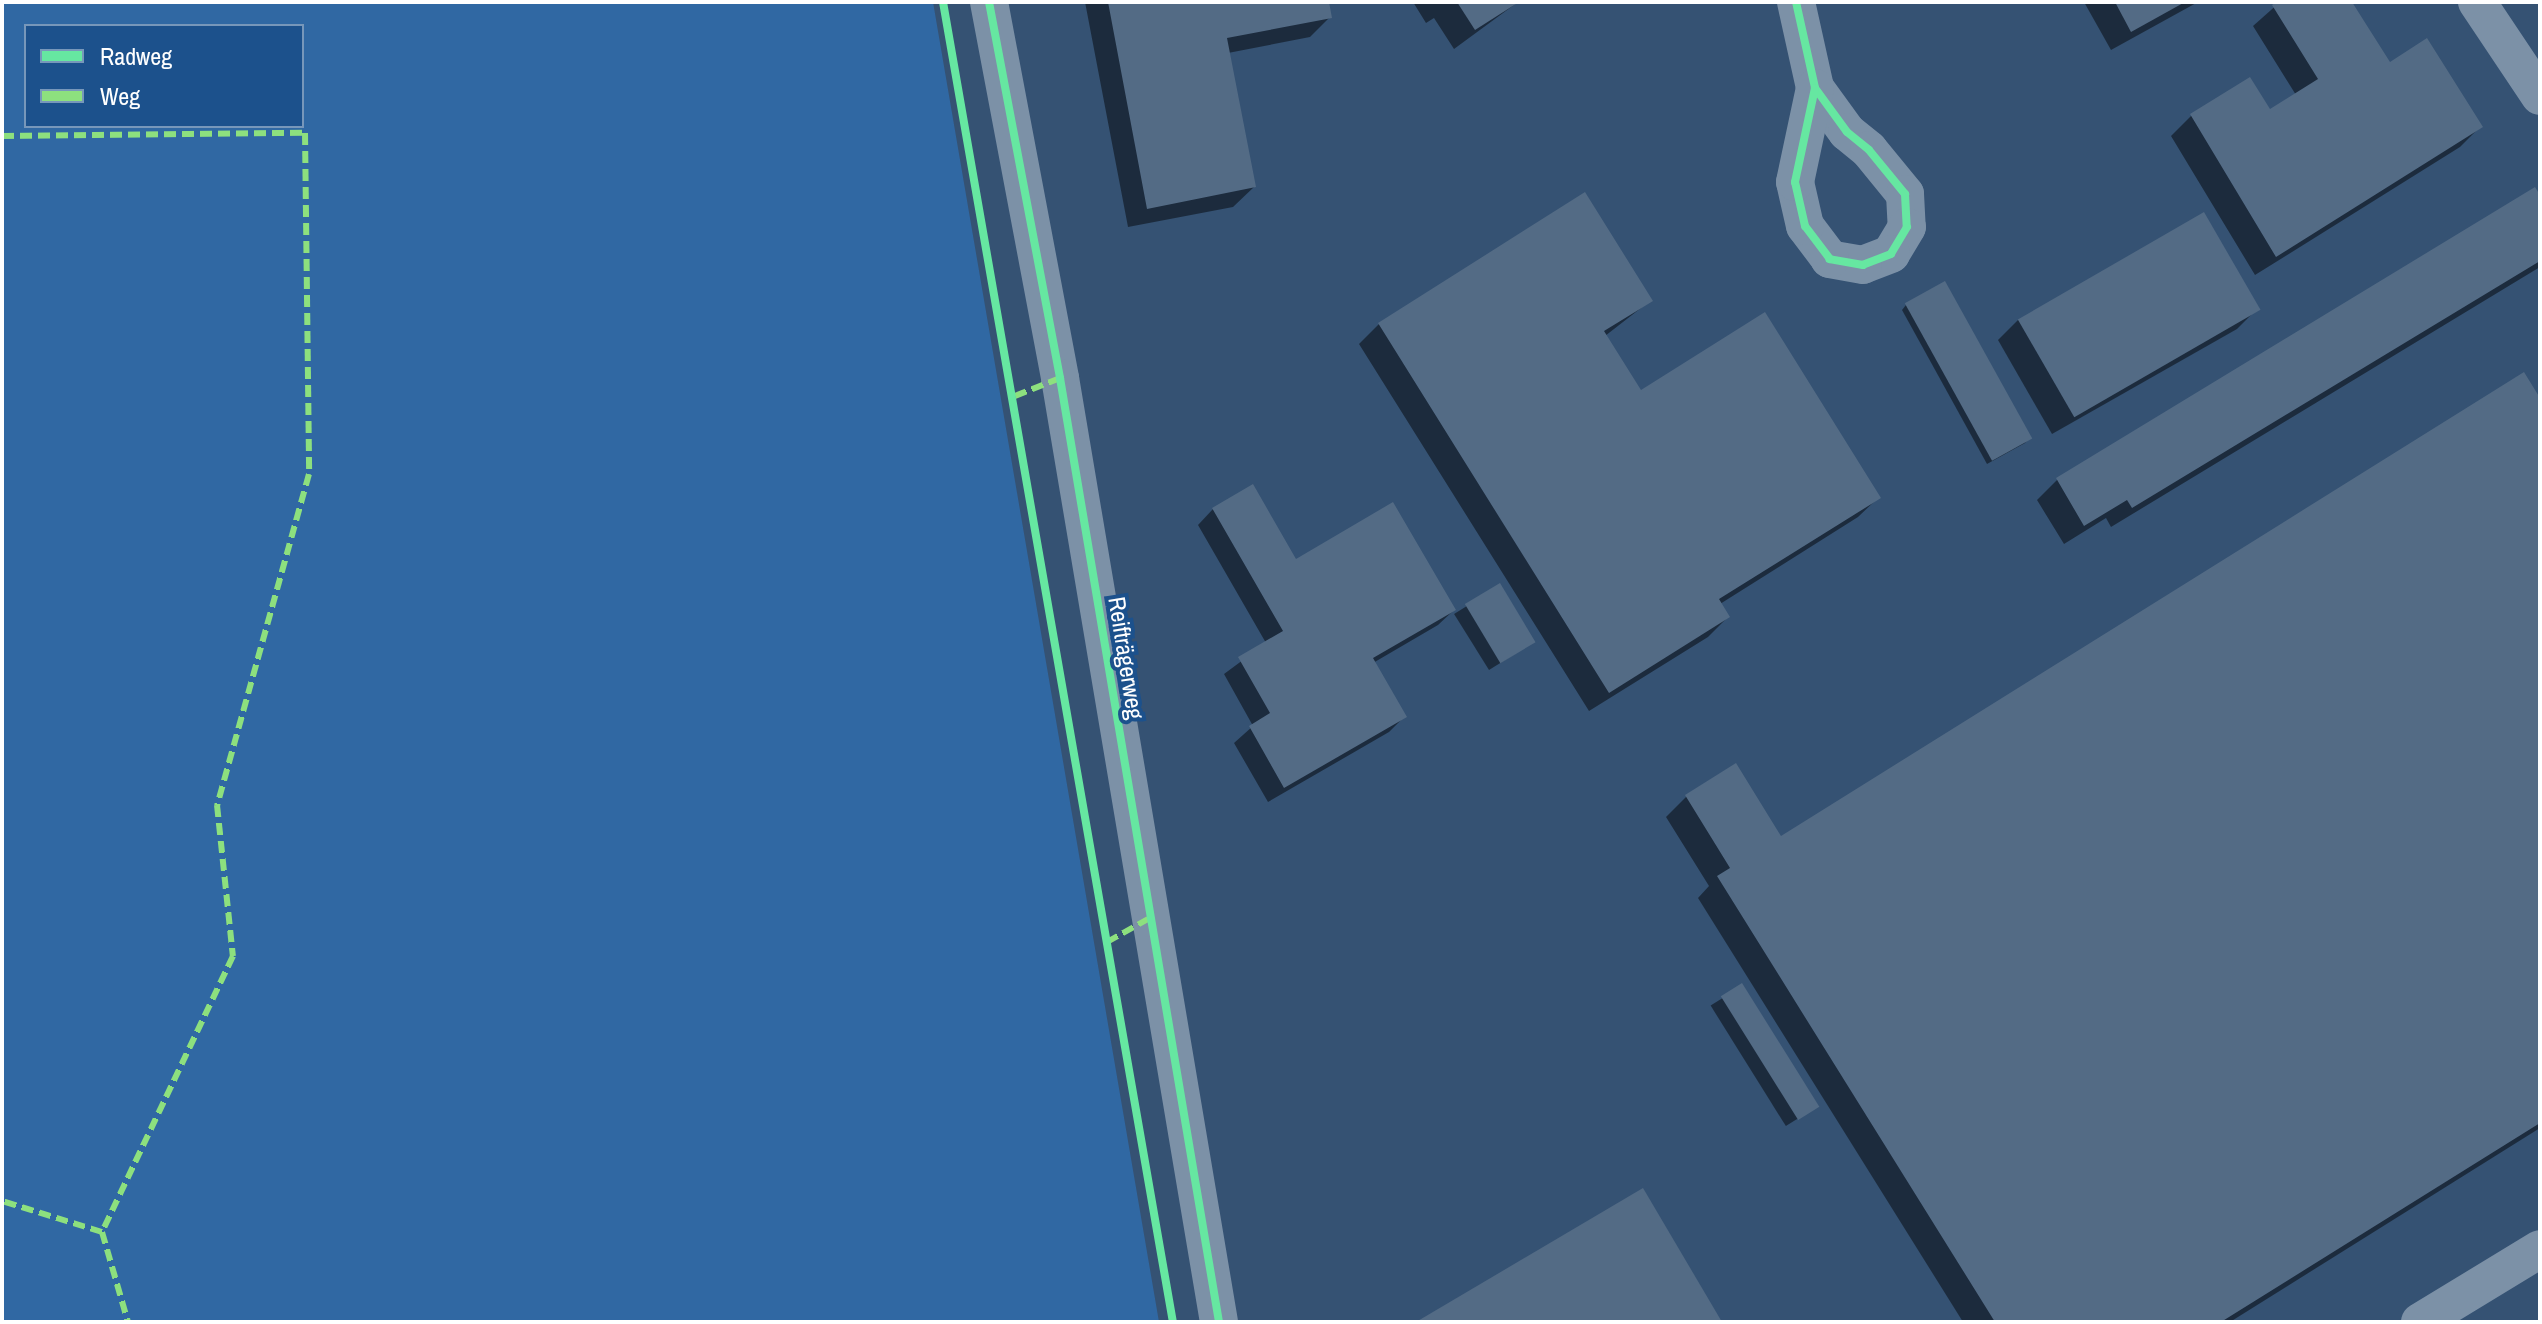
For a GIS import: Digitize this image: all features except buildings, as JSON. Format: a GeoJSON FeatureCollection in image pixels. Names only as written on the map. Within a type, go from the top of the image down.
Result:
{"type":"FeatureCollection","features":[{"type":"Feature","properties":{"kind":"street","name":"Reifträgerweg"},"geometry":{"type":"LineString","coordinates":[[989,2],[1060,378],[1219,1322]]}},
{"type":"Feature","properties":{"kind":"street"},"geometry":{"type":"LineString","coordinates":[[1796,2],[1815,88]]}},
{"type":"Feature","properties":{"kind":"street"},"geometry":{"type":"LineString","coordinates":[[2477,2],[2540,96]]}},
{"type":"Feature","properties":{"kind":"street"},"geometry":{"type":"LineString","coordinates":[[2420,1322],[2540,1249]]}},
{"type":"Feature","properties":{"kind":"shaded area"},"geometry":{"type":"Polygon","coordinates":[[[2,2],[933,2],[1159,1322],[2,1322],[2,2]]]}},
{"type":"Feature","properties":{"kind":"marked path"},"geometry":{"type":"LineString","coordinates":[[2,136],[305,133],[309,474],[217,805],[233,956],[102,1232],[2,1201]]}},
{"type":"Feature","properties":{"kind":"marked path"},"geometry":{"type":"LineString","coordinates":[[1015,396],[1060,378]]}},
{"type":"Feature","properties":{"kind":"marked path"},"geometry":{"type":"LineString","coordinates":[[1107,942],[1148,919]]}},
{"type":"Feature","properties":{"kind":"marked path"},"geometry":{"type":"LineString","coordinates":[[102,1232],[128,1322]]}},
{"type":"Feature","properties":{"kind":"cycle path"},"geometry":{"type":"LineString","coordinates":[[943,2],[1173,1322]]}},
{"type":"Feature","properties":{"kind":"cycle path"},"geometry":{"type":"LineString","coordinates":[[989,2],[1060,378],[1219,1322]]}},
{"type":"Feature","properties":{"kind":"cycle path"},"geometry":{"type":"LineString","coordinates":[[1796,2],[1815,88],[1847,132],[1869,150],[1905,194],[1907,227],[1891,254],[1863,265],[1830,259],[1805,226],[1795,182],[1815,88]]}}]}
